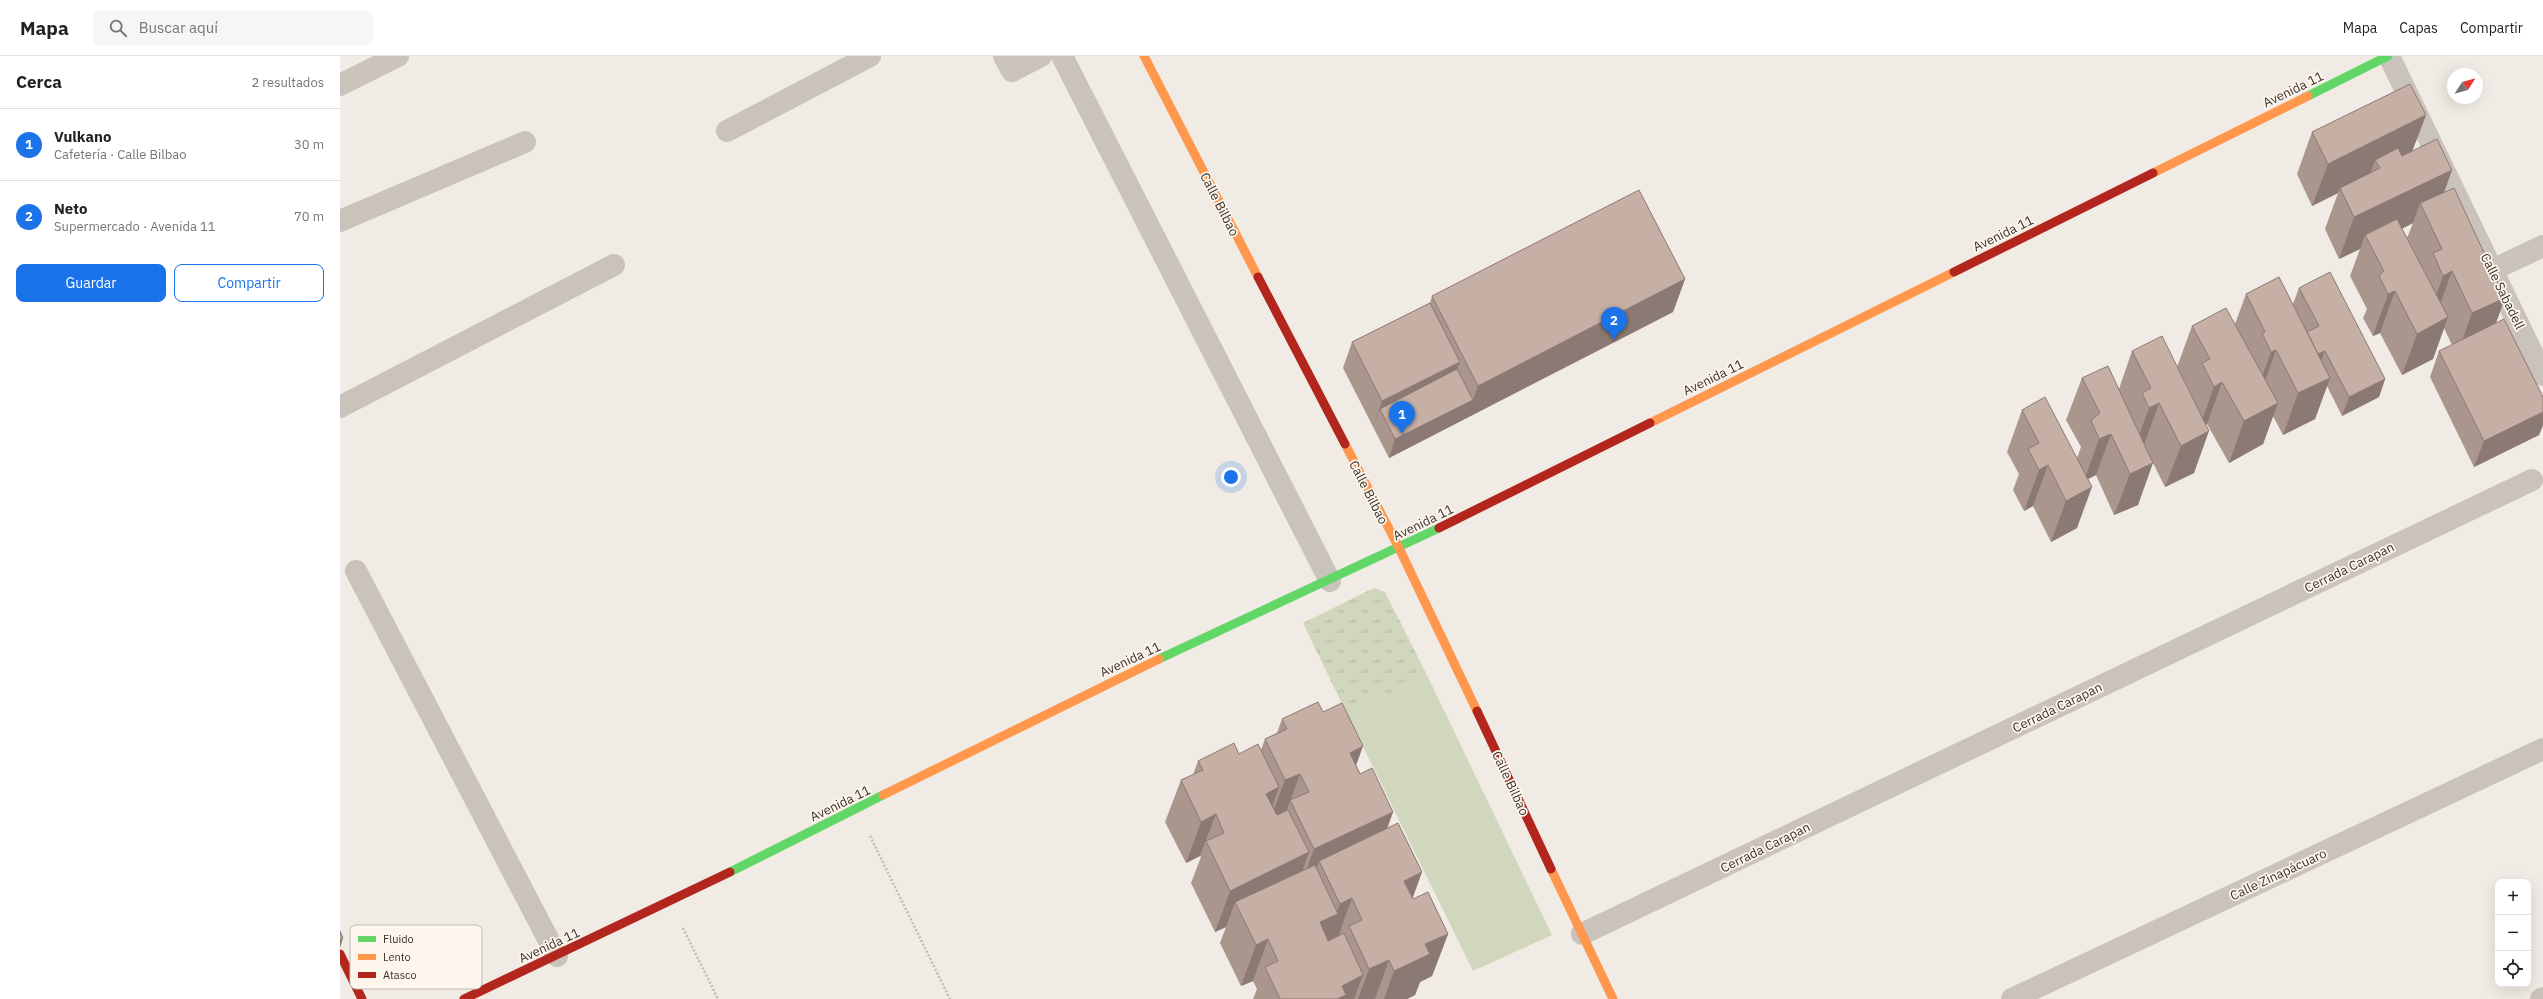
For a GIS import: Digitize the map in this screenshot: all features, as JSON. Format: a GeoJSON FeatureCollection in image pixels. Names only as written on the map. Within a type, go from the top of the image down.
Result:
{"type":"FeatureCollection","features":[{"type":"Feature","properties":{"kind":"street"},"geometry":{"type":"LineString","coordinates":[[340,85],[398,56]]}},
{"type":"Feature","properties":{"kind":"street"},"geometry":{"type":"LineString","coordinates":[[727,132],[870,56]]}},
{"type":"Feature","properties":{"kind":"street"},"geometry":{"type":"LineString","coordinates":[[1004,56],[1012,71],[1041,56]]}},
{"type":"Feature","properties":{"kind":"street"},"geometry":{"type":"LineString","coordinates":[[1062,56],[1330,581]]}},
{"type":"Feature","properties":{"kind":"street","name":"Calle Bilbao"},"geometry":{"type":"LineString","coordinates":[[1144,56],[1399,548],[1613,999]]}},
{"type":"Feature","properties":{"kind":"street","name":"Avenida 11"},"geometry":{"type":"LineString","coordinates":[[464,999],[557,956],[857,810],[1128,674],[1399,548],[2388,56]]}},
{"type":"Feature","properties":{"kind":"street","name":"Calle Sabadell"},"geometry":{"type":"LineString","coordinates":[[2388,56],[2543,375]]}},
{"type":"Feature","properties":{"kind":"street"},"geometry":{"type":"LineString","coordinates":[[340,221],[525,142]]}},
{"type":"Feature","properties":{"kind":"street"},"geometry":{"type":"LineString","coordinates":[[2492,270],[2543,246]]}},
{"type":"Feature","properties":{"kind":"street"},"geometry":{"type":"LineString","coordinates":[[340,407],[614,264]]}},
{"type":"Feature","properties":{"kind":"street","name":"Cerrada Carapan"},"geometry":{"type":"LineString","coordinates":[[1582,934],[2532,480]]}},
{"type":"Feature","properties":{"kind":"street"},"geometry":{"type":"LineString","coordinates":[[356,571],[557,956]]}},
{"type":"Feature","properties":{"kind":"street","name":"Calle Zinapácuaro"},"geometry":{"type":"LineString","coordinates":[[2012,999],[2543,749]]}},
{"type":"Feature","properties":{"kind":"street"},"geometry":{"type":"LineString","coordinates":[[340,954],[350,974]]}},
{"type":"Feature","properties":{"kind":"street"},"geometry":{"type":"LineString","coordinates":[[357,989],[362,999]]}},
{"type":"Feature","properties":{"kind":"path"},"geometry":{"type":"LineString","coordinates":[[857,810],[950,999]]}},
{"type":"Feature","properties":{"kind":"path"},"geometry":{"type":"LineString","coordinates":[[670,901],[718,999]]}},
{"type":"Feature","properties":{"kind":"green space"},"geometry":{"type":"Polygon","coordinates":[[[1374,588],[1385,592],[1427,675],[1347,714],[1303,623],[1374,588]]]}},
{"type":"Feature","properties":{"kind":"green space"},"geometry":{"type":"Polygon","coordinates":[[[1427,675],[1552,935],[1473,971],[1347,714],[1427,675]]]}},
{"type":"Feature","properties":{"kind":"building"},"geometry":{"type":"Polygon","coordinates":[[[2410,84],[2426,115],[2328,164],[2312,132],[2410,84]]]}},
{"type":"Feature","properties":{"kind":"building"},"geometry":{"type":"Polygon","coordinates":[[[2437,139],[2452,170],[2354,217],[2340,188],[2380,168],[2375,160],[2398,148],[2402,156],[2437,139]]]}},
{"type":"Feature","properties":{"kind":"building"},"geometry":{"type":"Polygon","coordinates":[[[2454,188],[2505,298],[2472,313],[2452,271],[2443,276],[2433,253],[2442,249],[2420,203],[2454,188]]]}},
{"type":"Feature","properties":{"kind":"building"},"geometry":{"type":"Polygon","coordinates":[[[1639,190],[1685,279],[1478,386],[1432,296],[1639,190]]]}},
{"type":"Feature","properties":{"kind":"building"},"geometry":{"type":"Polygon","coordinates":[[[2397,219],[2448,317],[2417,334],[2395,291],[2388,294],[2379,276],[2384,271],[2365,235],[2397,219]]]}},
{"type":"Feature","properties":{"kind":"building"},"geometry":{"type":"Polygon","coordinates":[[[2330,272],[2385,379],[2349,397],[2325,351],[2318,354],[2307,332],[2319,326],[2299,288],[2330,272]]]}},
{"type":"Feature","properties":{"kind":"building"},"geometry":{"type":"Polygon","coordinates":[[[2279,277],[2330,378],[2298,393],[2276,350],[2271,352],[2262,333],[2265,332],[2246,294],[2279,277]]]}},
{"type":"Feature","properties":{"kind":"building"},"geometry":{"type":"Polygon","coordinates":[[[1430,303],[1460,362],[1382,401],[1352,342],[1430,303]]]}},
{"type":"Feature","properties":{"kind":"building"},"geometry":{"type":"Polygon","coordinates":[[[2226,308],[2278,403],[2244,421],[2222,382],[2214,387],[2202,363],[2210,359],[2192,326],[2226,308]]]}},
{"type":"Feature","properties":{"kind":"building"},"geometry":{"type":"Polygon","coordinates":[[[2504,319],[2543,397],[2543,412],[2484,441],[2439,351],[2504,319]]]}},
{"type":"Feature","properties":{"kind":"building"},"geometry":{"type":"Polygon","coordinates":[[[2162,336],[2209,431],[2181,446],[2159,403],[2149,408],[2142,393],[2151,388],[2132,351],[2162,336]]]}},
{"type":"Feature","properties":{"kind":"building"},"geometry":{"type":"Polygon","coordinates":[[[2108,366],[2153,463],[2130,474],[2111,434],[2099,439],[2091,420],[2100,413],[2082,378],[2108,366]]]}},
{"type":"Feature","properties":{"kind":"building"},"geometry":{"type":"Polygon","coordinates":[[[1457,369],[1473,400],[1395,439],[1380,409],[1457,369]]]}},
{"type":"Feature","properties":{"kind":"building"},"geometry":{"type":"Polygon","coordinates":[[[2045,397],[2092,487],[2066,501],[2048,465],[2039,470],[2028,449],[2039,443],[2022,410],[2045,397]]]}},
{"type":"Feature","properties":{"kind":"building"},"geometry":{"type":"Polygon","coordinates":[[[1318,702],[1323,712],[1342,703],[1363,746],[1350,753],[1360,774],[1372,768],[1393,812],[1314,849],[1290,800],[1309,792],[1300,774],[1285,780],[1265,739],[1287,729],[1282,719],[1318,702]]]}},
{"type":"Feature","properties":{"kind":"building"},"geometry":{"type":"Polygon","coordinates":[[[1234,743],[1239,754],[1258,744],[1279,787],[1266,794],[1277,815],[1288,810],[1309,852],[1230,891],[1206,841],[1224,833],[1216,814],[1201,822],[1181,780],[1203,770],[1198,761],[1234,743]]]}},
{"type":"Feature","properties":{"kind":"building"},"geometry":{"type":"Polygon","coordinates":[[[1398,823],[1422,872],[1404,881],[1413,899],[1428,892],[1448,934],[1425,944],[1430,954],[1394,971],[1389,960],[1369,969],[1349,926],[1362,920],[1352,898],[1340,904],[1319,861],[1398,823]]]}},
{"type":"Feature","properties":{"kind":"building"},"geometry":{"type":"Polygon","coordinates":[[[1315,865],[1338,914],[1320,922],[1328,941],[1344,933],[1363,975],[1342,986],[1346,995],[1337,999],[1280,999],[1265,967],[1278,961],[1268,939],[1256,945],[1235,902],[1315,865]]]}},
{"type":"Feature","properties":{"kind":"building"},"geometry":{"type":"Polygon","coordinates":[[[340,931],[343,938],[340,940],[340,931]]]}},
{"type":"Feature","properties":{"kind":"traffic: fast"},"geometry":{"type":"LineString","coordinates":[[2308,96],[2388,56]]}},
{"type":"Feature","properties":{"kind":"traffic: fast"},"geometry":{"type":"LineString","coordinates":[[1159,659],[1439,528]]}},
{"type":"Feature","properties":{"kind":"traffic: fast"},"geometry":{"type":"LineString","coordinates":[[730,872],[883,795]]}},
{"type":"Feature","properties":{"kind":"traffic: slow"},"geometry":{"type":"LineString","coordinates":[[1144,56],[1258,277]]}},
{"type":"Feature","properties":{"kind":"traffic: slow"},"geometry":{"type":"LineString","coordinates":[[2153,173],[2308,96]]}},
{"type":"Feature","properties":{"kind":"traffic: slow"},"geometry":{"type":"LineString","coordinates":[[1650,423],[1954,272]]}},
{"type":"Feature","properties":{"kind":"traffic: slow"},"geometry":{"type":"LineString","coordinates":[[1345,444],[1399,548],[1477,711]]}},
{"type":"Feature","properties":{"kind":"traffic: slow"},"geometry":{"type":"LineString","coordinates":[[883,795],[1159,659]]}},
{"type":"Feature","properties":{"kind":"traffic: slow"},"geometry":{"type":"LineString","coordinates":[[1551,869],[1613,999]]}},
{"type":"Feature","properties":{"kind":"traffic: jam"},"geometry":{"type":"LineString","coordinates":[[1954,272],[2153,173]]}},
{"type":"Feature","properties":{"kind":"traffic: jam"},"geometry":{"type":"LineString","coordinates":[[1258,277],[1345,444]]}},
{"type":"Feature","properties":{"kind":"traffic: jam"},"geometry":{"type":"LineString","coordinates":[[1439,528],[1650,423]]}},
{"type":"Feature","properties":{"kind":"traffic: jam"},"geometry":{"type":"LineString","coordinates":[[1477,711],[1551,869]]}},
{"type":"Feature","properties":{"kind":"traffic: jam"},"geometry":{"type":"LineString","coordinates":[[464,999],[730,872]]}},
{"type":"Feature","properties":{"kind":"traffic: jam"},"geometry":{"type":"LineString","coordinates":[[340,954],[350,974]]}},
{"type":"Feature","properties":{"kind":"traffic: jam"},"geometry":{"type":"LineString","coordinates":[[357,989],[362,999]]}},
{"type":"Feature","properties":{"kind":"place","name":"Neto"},"geometry":{"type":"Point","coordinates":[1614,340]}},
{"type":"Feature","properties":{"kind":"place","name":"Vulkano"},"geometry":{"type":"Point","coordinates":[1402,434]}}]}
